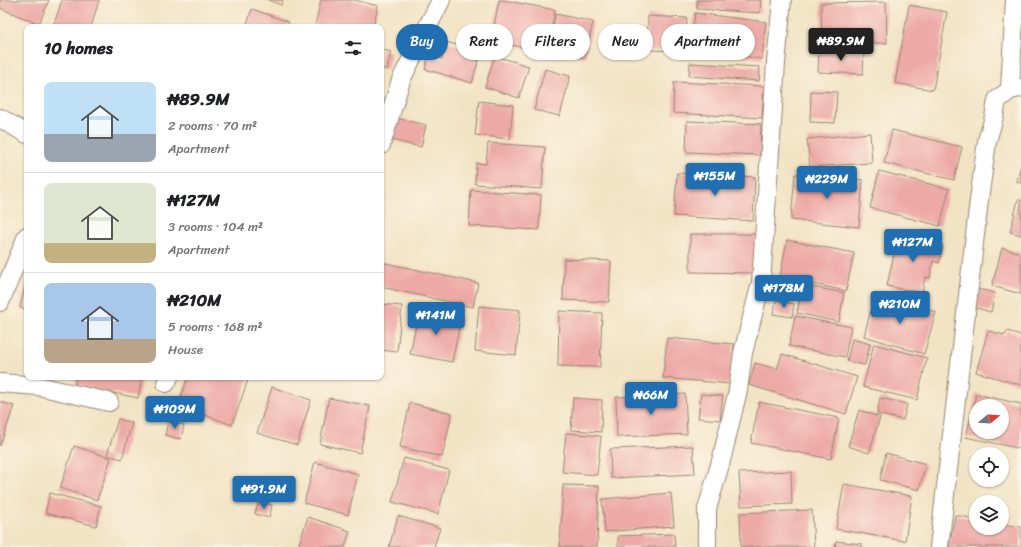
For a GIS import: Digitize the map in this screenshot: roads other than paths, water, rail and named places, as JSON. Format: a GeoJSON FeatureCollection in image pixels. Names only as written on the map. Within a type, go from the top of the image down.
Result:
{"type":"FeatureCollection","features":[{"type":"Feature","properties":{"kind":"street"},"geometry":{"type":"LineString","coordinates":[[384,136],[401,80],[441,0]]}},
{"type":"Feature","properties":{"kind":"street"},"geometry":{"type":"LineString","coordinates":[[707,547],[707,509],[738,390],[743,354],[761,283],[776,63],[782,0]]}},
{"type":"Feature","properties":{"kind":"street"},"geometry":{"type":"LineString","coordinates":[[939,547],[986,141],[994,117],[997,100],[1016,89],[1015,0]]}},
{"type":"Feature","properties":{"kind":"street"},"geometry":{"type":"LineString","coordinates":[[0,118],[24,132]]}},
{"type":"Feature","properties":{"kind":"street"},"geometry":{"type":"LineString","coordinates":[[0,302],[24,243]]}},
{"type":"Feature","properties":{"kind":"street"},"geometry":{"type":"LineString","coordinates":[[0,383],[38,386],[109,402]]}}]}
